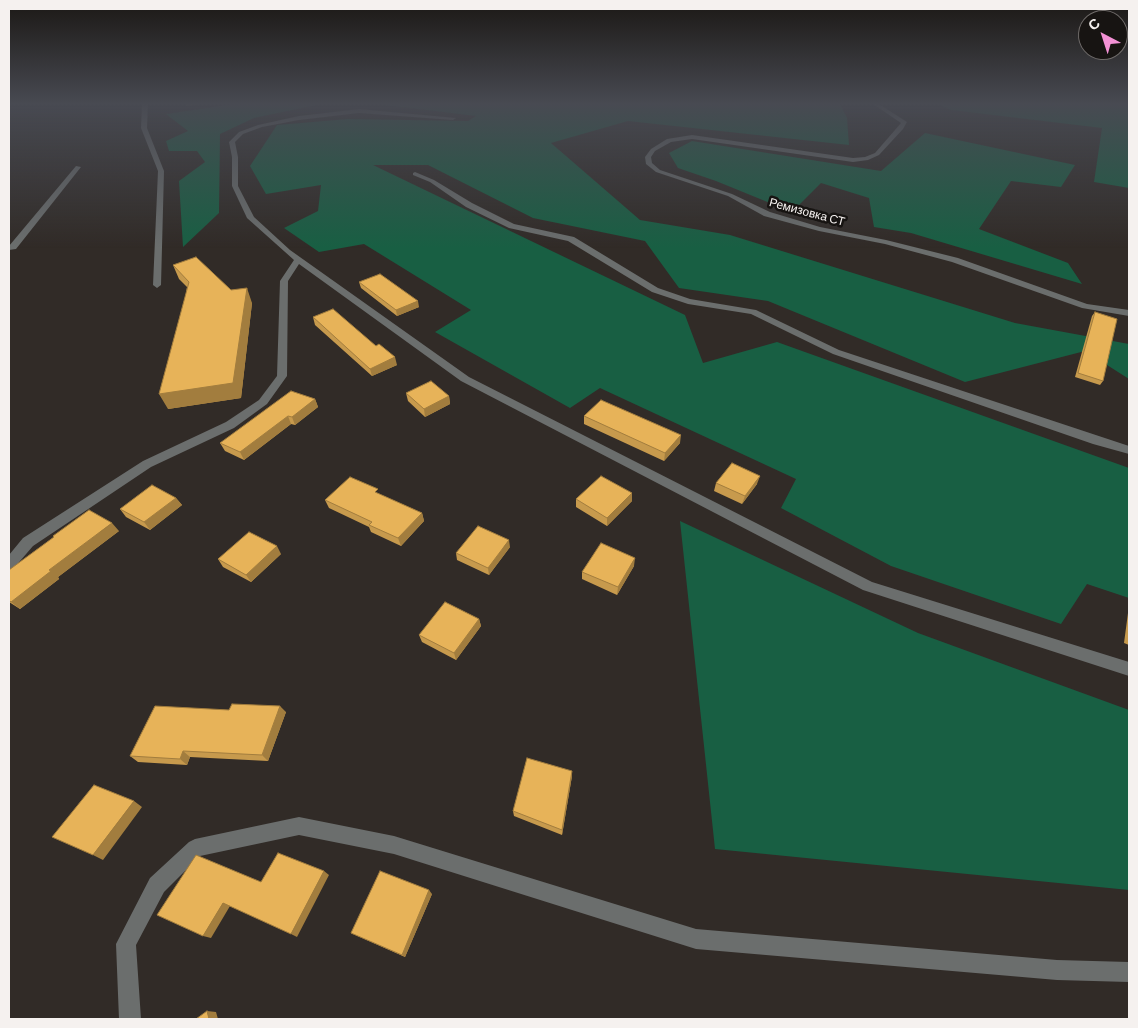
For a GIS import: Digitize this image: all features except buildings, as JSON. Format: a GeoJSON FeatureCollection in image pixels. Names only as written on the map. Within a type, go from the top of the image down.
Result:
{"type":"FeatureCollection","features":[{"type":"Feature","properties":{"kind":"street"},"geometry":{"type":"LineString","coordinates":[[153,152],[161,171],[157,286]]}},
{"type":"Feature","properties":{"kind":"street"},"geometry":{"type":"LineString","coordinates":[[234,152],[236,186],[251,218],[298,260],[465,379],[868,586],[1129,669]]}},
{"type":"Feature","properties":{"kind":"street","name":"Ремизовка СТ"},"geometry":{"type":"LineString","coordinates":[[651,152],[648,157],[650,164],[658,171],[730,195],[767,214],[819,230],[886,242],[955,260],[1085,306],[1129,313]]}},
{"type":"Feature","properties":{"kind":"street","name":"Ремизовка СТ"},"geometry":{"type":"LineString","coordinates":[[798,152],[853,160],[866,159],[879,152]]}},
{"type":"Feature","properties":{"kind":"street"},"geometry":{"type":"LineString","coordinates":[[9,248],[13,247],[78,167]]}},
{"type":"Feature","properties":{"kind":"street"},"geometry":{"type":"LineString","coordinates":[[415,174],[432,181],[469,205],[512,226],[571,240],[655,290],[688,301],[753,312],[836,352],[1097,441],[1129,450]]}},
{"type":"Feature","properties":{"kind":"street"},"geometry":{"type":"LineString","coordinates":[[9,564],[28,542],[146,464],[230,425],[263,402],[282,376],[284,281],[298,260]]}},
{"type":"Feature","properties":{"kind":"street"},"geometry":{"type":"LineString","coordinates":[[130,1019],[126,944],[156,885],[196,848],[299,826],[394,845],[696,939],[1057,970],[1129,972]]}},
{"type":"Feature","properties":{"kind":"green space"},"geometry":{"type":"Polygon","coordinates":[[[198,152],[220,152],[219,213],[183,247],[179,181],[205,162],[198,152]]]}},
{"type":"Feature","properties":{"kind":"green space"},"geometry":{"type":"Polygon","coordinates":[[[259,152],[561,152],[640,220],[730,235],[1015,323],[1129,344],[1129,379],[1085,351],[965,382],[768,301],[679,288],[645,241],[533,218],[428,165],[373,165],[685,315],[703,363],[777,342],[1129,468],[1129,598],[1087,584],[1061,624],[891,566],[781,508],[796,479],[600,388],[570,408],[435,332],[471,310],[364,244],[319,252],[284,228],[318,211],[321,185],[266,194],[250,166],[259,152]]]}},
{"type":"Feature","properties":{"kind":"green space"},"geometry":{"type":"Polygon","coordinates":[[[761,152],[881,171],[903,152],[1014,152],[1075,165],[1061,187],[1011,181],[979,229],[1068,263],[1082,284],[911,233],[874,227],[869,198],[821,183],[792,212],[716,181],[678,168],[669,153],[761,152]]]}},
{"type":"Feature","properties":{"kind":"green space"},"geometry":{"type":"Polygon","coordinates":[[[1098,152],[1129,152],[1129,188],[1094,182],[1098,152]]]}},
{"type":"Feature","properties":{"kind":"green space"},"geometry":{"type":"Polygon","coordinates":[[[680,521],[918,633],[1129,710],[1129,890],[715,849],[680,521]]]}}]}
